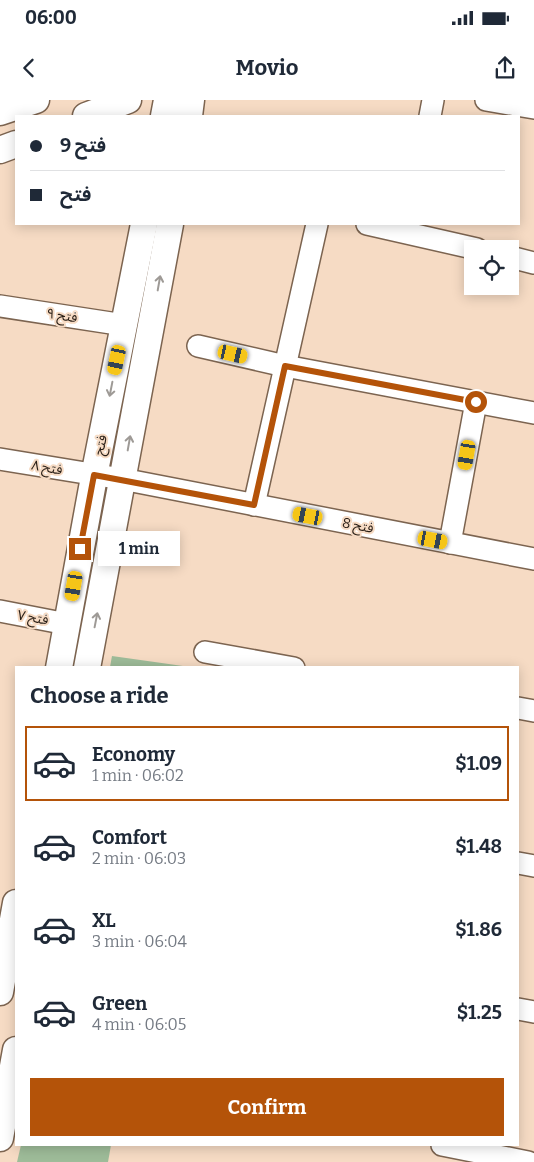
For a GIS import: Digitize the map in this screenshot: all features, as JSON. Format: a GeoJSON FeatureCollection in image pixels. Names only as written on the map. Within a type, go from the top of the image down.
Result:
{"type":"FeatureCollection","features":[{"type":"Feature","properties":{"kind":"street"},"geometry":{"type":"LineString","coordinates":[[0,112],[36,100]]}},
{"type":"Feature","properties":{"kind":"street"},"geometry":{"type":"LineString","coordinates":[[89,115],[128,100]]}},
{"type":"Feature","properties":{"kind":"street"},"geometry":{"type":"LineString","coordinates":[[164,115],[167,100]]}},
{"type":"Feature","properties":{"kind":"street"},"geometry":{"type":"LineString","coordinates":[[189,115],[192,100]]}},
{"type":"Feature","properties":{"kind":"street"},"geometry":{"type":"LineString","coordinates":[[430,115],[433,100]]}},
{"type":"Feature","properties":{"kind":"street"},"geometry":{"type":"LineString","coordinates":[[486,100],[534,108]]}},
{"type":"Feature","properties":{"kind":"street"},"geometry":{"type":"LineString","coordinates":[[0,150],[15,144]]}},
{"type":"Feature","properties":{"kind":"street","name":"فتح"},"geometry":{"type":"LineString","coordinates":[[59,666],[94,475],[144,225]]}},
{"type":"Feature","properties":{"kind":"street","name":"فتح"},"geometry":{"type":"LineString","coordinates":[[87,666],[170,225]]}},
{"type":"Feature","properties":{"kind":"street"},"geometry":{"type":"LineString","coordinates":[[254,505],[317,225]]}},
{"type":"Feature","properties":{"kind":"street"},"geometry":{"type":"LineString","coordinates":[[378,225],[408,228],[464,245]]}},
{"type":"Feature","properties":{"kind":"street"},"geometry":{"type":"LineString","coordinates":[[519,259],[534,263]]}},
{"type":"Feature","properties":{"kind":"street","name":"فتح ۹"},"geometry":{"type":"LineString","coordinates":[[0,306],[124,324]]}},
{"type":"Feature","properties":{"kind":"street"},"geometry":{"type":"LineString","coordinates":[[198,346],[285,366],[534,413]]}},
{"type":"Feature","properties":{"kind":"street"},"geometry":{"type":"LineString","coordinates":[[450,543],[476,402]]}},
{"type":"Feature","properties":{"kind":"street","name":"فتح ۸"},"geometry":{"type":"LineString","coordinates":[[0,459],[94,475]]}},
{"type":"Feature","properties":{"kind":"street","name":"فتح 8"},"geometry":{"type":"LineString","coordinates":[[94,475],[534,559]]}},
{"type":"Feature","properties":{"kind":"street","name":"فتح ۷"},"geometry":{"type":"LineString","coordinates":[[0,611],[67,624]]}},
{"type":"Feature","properties":{"kind":"street"},"geometry":{"type":"LineString","coordinates":[[205,652],[283,666]]}},
{"type":"Feature","properties":{"kind":"street"},"geometry":{"type":"LineString","coordinates":[[519,708],[534,711]]}},
{"type":"Feature","properties":{"kind":"street"},"geometry":{"type":"LineString","coordinates":[[519,863],[534,866]]}},
{"type":"Feature","properties":{"kind":"street"},"geometry":{"type":"LineString","coordinates":[[0,992],[15,909]]}},
{"type":"Feature","properties":{"kind":"street"},"geometry":{"type":"LineString","coordinates":[[519,1009],[534,1012]]}},
{"type":"Feature","properties":{"kind":"street"},"geometry":{"type":"LineString","coordinates":[[0,1138],[15,1056]]}},
{"type":"Feature","properties":{"kind":"street"},"geometry":{"type":"LineString","coordinates":[[447,1146],[528,1162]]}},
{"type":"Feature","properties":{"kind":"green space"},"geometry":{"type":"Polygon","coordinates":[[[112,656],[183,666],[110,666],[112,656]]]}},
{"type":"Feature","properties":{"kind":"green space"},"geometry":{"type":"Polygon","coordinates":[[[21,1146],[111,1146],[108,1162],[17,1162],[21,1146]]]}},
{"type":"Feature","properties":{"kind":"route"},"geometry":{"type":"LineString","coordinates":[[80,549],[94,475],[254,505],[285,366],[476,402]]}}]}
